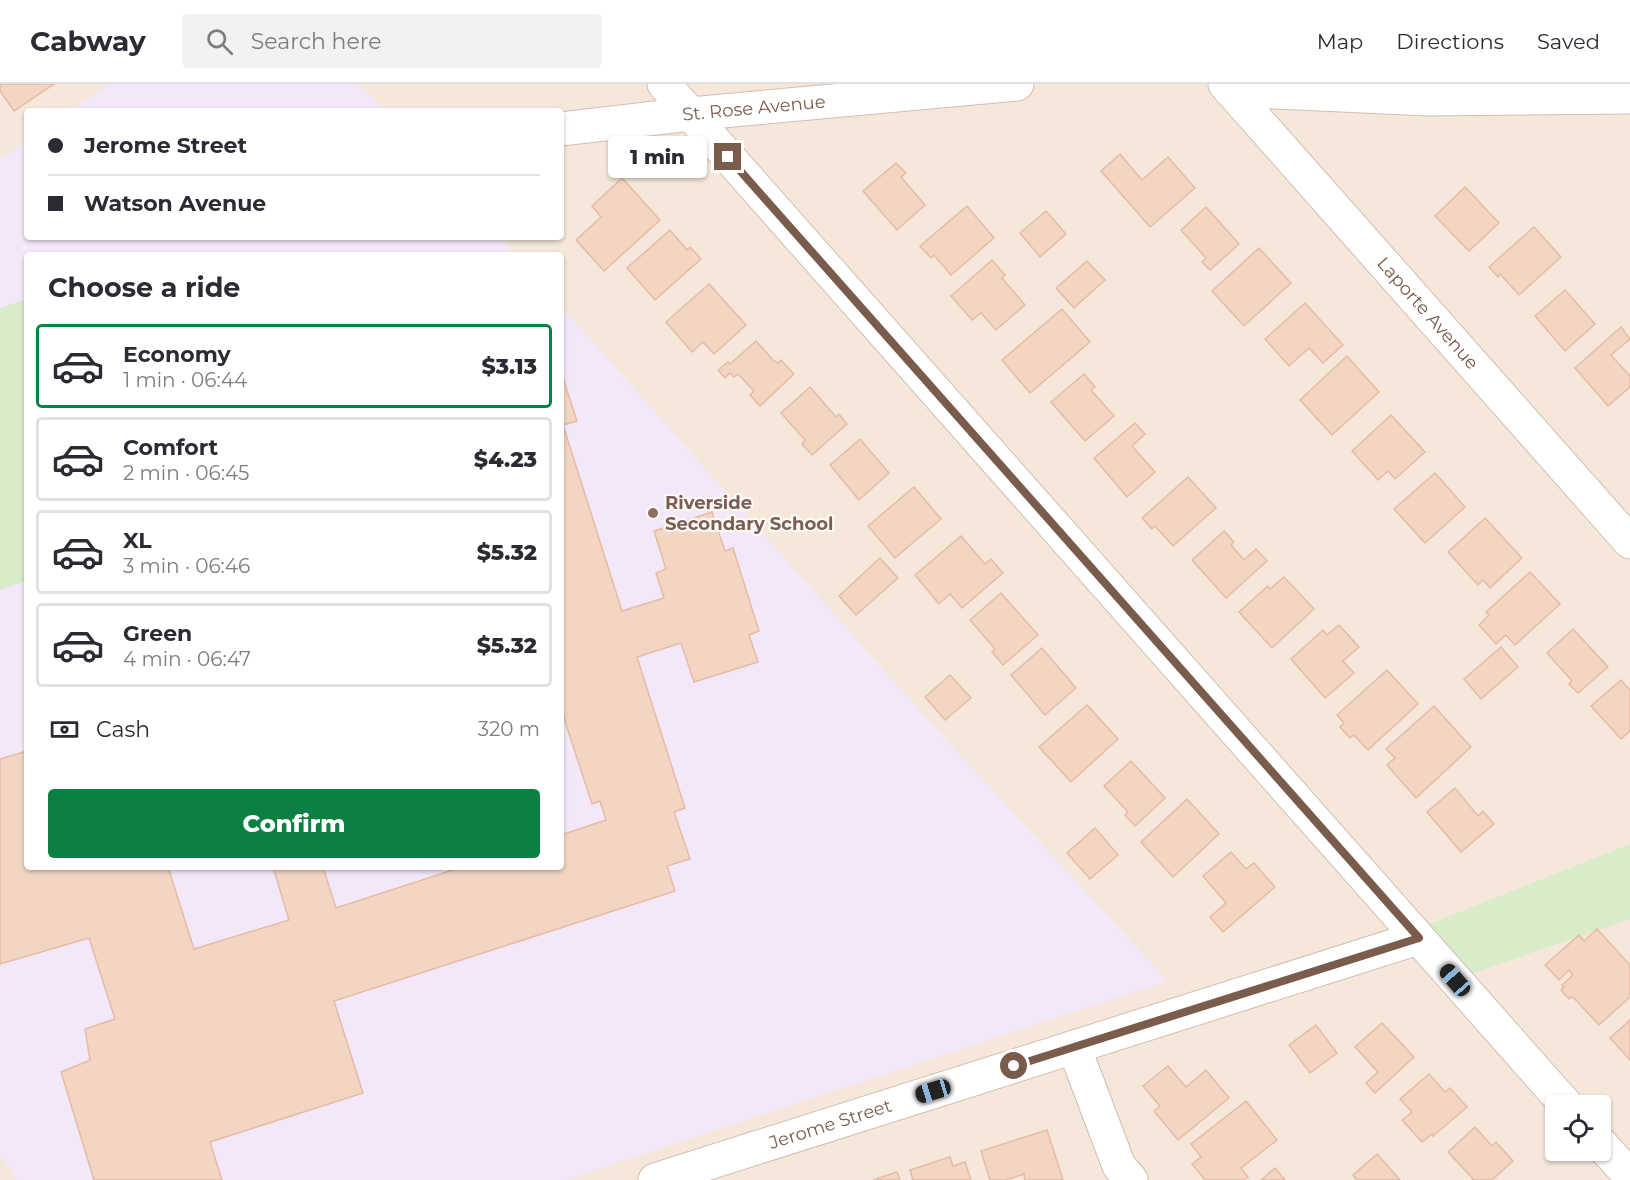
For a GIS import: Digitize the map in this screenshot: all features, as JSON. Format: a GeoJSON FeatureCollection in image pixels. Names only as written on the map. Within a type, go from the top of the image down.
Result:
{"type":"FeatureCollection","features":[{"type":"Feature","properties":{"kind":"street"},"geometry":{"type":"LineString","coordinates":[[664,84],[1557,1095]]}},
{"type":"Feature","properties":{"kind":"street","name":"St. Rose Avenue"},"geometry":{"type":"LineString","coordinates":[[564,129],[690,114],[1017,84]]}},
{"type":"Feature","properties":{"kind":"street"},"geometry":{"type":"LineString","coordinates":[[1228,87],[1428,99],[1630,97]]}},
{"type":"Feature","properties":{"kind":"street","name":"Laporte Avenue"},"geometry":{"type":"LineString","coordinates":[[1228,87],[1630,542]]}},
{"type":"Feature","properties":{"kind":"street","name":"Jerome Street"},"geometry":{"type":"LineString","coordinates":[[655,1180],[1419,938]]}},
{"type":"Feature","properties":{"kind":"street"},"geometry":{"type":"LineString","coordinates":[[1074,1047],[1119,1166],[1131,1180]]}},
{"type":"Feature","properties":{"kind":"street"},"geometry":{"type":"LineString","coordinates":[[1611,1155],[1630,1176]]}},
{"type":"Feature","properties":{"kind":"shaded area"},"geometry":{"type":"Polygon","coordinates":[[[0,84],[1630,84],[1630,1180],[0,1180],[0,84]]]}},
{"type":"Feature","properties":{"kind":"shaded area"},"geometry":{"type":"Polygon","coordinates":[[[109,84],[358,84],[383,108],[74,108],[109,84]]]}},
{"type":"Feature","properties":{"kind":"shaded area","name":"Riverside Secondary School"},"geometry":{"type":"Polygon","coordinates":[[[24,142],[24,240],[503,240],[513,252],[24,252],[24,870],[564,870],[564,309],[929,721],[1168,981],[564,1180],[18,1180],[0,1155],[0,159],[24,142]]]}},
{"type":"Feature","properties":{"kind":"green space"},"geometry":{"type":"Polygon","coordinates":[[[24,300],[24,582],[0,590],[0,308],[24,300]]]}},
{"type":"Feature","properties":{"kind":"green space"},"geometry":{"type":"Polygon","coordinates":[[[1630,844],[1630,919],[1455,979],[1412,931],[1630,844]]]}},
{"type":"Feature","properties":{"kind":"building"},"geometry":{"type":"Polygon","coordinates":[[[0,84],[54,84],[14,111],[0,91],[0,84]]]}},
{"type":"Feature","properties":{"kind":"building"},"geometry":{"type":"Polygon","coordinates":[[[1120,154],[1142,180],[1168,157],[1195,188],[1150,227],[1101,171],[1120,154]]]}},
{"type":"Feature","properties":{"kind":"building"},"geometry":{"type":"Polygon","coordinates":[[[896,163],[906,173],[901,177],[925,205],[897,230],[863,191],[896,163]]]}},
{"type":"Feature","properties":{"kind":"building"},"geometry":{"type":"Polygon","coordinates":[[[622,178],[660,220],[604,271],[576,240],[601,217],[592,206],[622,178]]]}},
{"type":"Feature","properties":{"kind":"building"},"geometry":{"type":"Polygon","coordinates":[[[1465,187],[1499,223],[1469,251],[1435,216],[1465,187]]]}},
{"type":"Feature","properties":{"kind":"building"},"geometry":{"type":"Polygon","coordinates":[[[967,206],[994,238],[951,275],[934,255],[931,258],[920,246],[967,206]]]}},
{"type":"Feature","properties":{"kind":"building"},"geometry":{"type":"Polygon","coordinates":[[[1206,207],[1239,244],[1210,270],[1202,262],[1206,258],[1181,230],[1206,207]]]}},
{"type":"Feature","properties":{"kind":"building"},"geometry":{"type":"Polygon","coordinates":[[[1046,211],[1066,234],[1040,257],[1020,233],[1046,211]]]}},
{"type":"Feature","properties":{"kind":"building"},"geometry":{"type":"Polygon","coordinates":[[[1534,227],[1561,257],[1519,295],[1500,274],[1498,277],[1489,267],[1534,227]]]}},
{"type":"Feature","properties":{"kind":"building"},"geometry":{"type":"Polygon","coordinates":[[[670,230],[687,250],[690,247],[701,259],[655,300],[627,268],[670,230]]]}},
{"type":"Feature","properties":{"kind":"building"},"geometry":{"type":"Polygon","coordinates":[[[1259,248],[1291,283],[1244,326],[1212,291],[1259,248]]]}},
{"type":"Feature","properties":{"kind":"building"},"geometry":{"type":"Polygon","coordinates":[[[992,260],[1005,275],[1002,278],[1025,305],[996,330],[981,313],[972,320],[951,296],[992,260]]]}},
{"type":"Feature","properties":{"kind":"building"},"geometry":{"type":"Polygon","coordinates":[[[1087,261],[1105,280],[1074,308],[1056,288],[1087,261]]]}},
{"type":"Feature","properties":{"kind":"building"},"geometry":{"type":"Polygon","coordinates":[[[709,284],[746,325],[714,354],[703,342],[692,352],[666,322],[709,284]]]}},
{"type":"Feature","properties":{"kind":"building"},"geometry":{"type":"Polygon","coordinates":[[[1565,290],[1595,324],[1565,351],[1535,316],[1565,290]]]}},
{"type":"Feature","properties":{"kind":"building"},"geometry":{"type":"Polygon","coordinates":[[[1305,303],[1343,345],[1323,363],[1309,348],[1289,366],[1265,339],[1305,303]]]}},
{"type":"Feature","properties":{"kind":"building"},"geometry":{"type":"Polygon","coordinates":[[[1062,309],[1090,342],[1030,393],[1002,360],[1062,309]]]}},
{"type":"Feature","properties":{"kind":"building"},"geometry":{"type":"Polygon","coordinates":[[[1621,327],[1630,339],[1611,355],[1630,376],[1630,387],[1608,406],[1575,368],[1621,327]]]}},
{"type":"Feature","properties":{"kind":"building"},"geometry":{"type":"Polygon","coordinates":[[[756,341],[774,361],[778,363],[781,360],[794,374],[760,406],[750,395],[754,391],[738,374],[734,377],[730,373],[725,378],[718,370],[728,362],[730,364],[756,341]]]}},
{"type":"Feature","properties":{"kind":"building"},"geometry":{"type":"Polygon","coordinates":[[[1347,356],[1379,392],[1332,435],[1300,400],[1347,356]]]}},
{"type":"Feature","properties":{"kind":"building"},"geometry":{"type":"Polygon","coordinates":[[[1084,374],[1095,387],[1091,390],[1114,416],[1085,441],[1051,402],[1084,374]]]}},
{"type":"Feature","properties":{"kind":"building"},"geometry":{"type":"Polygon","coordinates":[[[564,381],[577,421],[564,425],[564,381]]]}},
{"type":"Feature","properties":{"kind":"building"},"geometry":{"type":"Polygon","coordinates":[[[810,387],[836,417],[839,414],[847,424],[812,455],[802,444],[805,440],[781,413],[810,387]]]}},
{"type":"Feature","properties":{"kind":"building"},"geometry":{"type":"Polygon","coordinates":[[[1391,415],[1425,452],[1395,479],[1388,471],[1378,480],[1352,451],[1391,415]]]}},
{"type":"Feature","properties":{"kind":"building"},"geometry":{"type":"Polygon","coordinates":[[[1135,423],[1145,434],[1132,446],[1155,472],[1127,497],[1094,458],[1135,423]]]}},
{"type":"Feature","properties":{"kind":"building"},"geometry":{"type":"Polygon","coordinates":[[[564,428],[622,611],[664,598],[656,573],[666,569],[654,531],[712,512],[725,551],[733,548],[759,631],[749,635],[758,662],[694,682],[681,643],[637,657],[685,808],[674,812],[690,859],[667,866],[675,891],[334,1001],[363,1093],[210,1142],[222,1180],[94,1180],[61,1072],[90,1060],[85,1029],[115,1019],[89,938],[0,964],[0,759],[24,752],[24,870],[169,870],[194,949],[289,920],[274,870],[324,870],[336,908],[453,870],[564,870],[564,834],[606,820],[600,801],[592,804],[564,718],[564,428]]]}},
{"type":"Feature","properties":{"kind":"building"},"geometry":{"type":"Polygon","coordinates":[[[860,439],[889,473],[859,500],[830,465],[860,439]]]}},
{"type":"Feature","properties":{"kind":"building"},"geometry":{"type":"Polygon","coordinates":[[[1435,473],[1465,507],[1425,543],[1394,509],[1435,473]]]}},
{"type":"Feature","properties":{"kind":"building"},"geometry":{"type":"Polygon","coordinates":[[[1188,477],[1216,508],[1173,546],[1155,526],[1152,529],[1142,518],[1188,477]]]}},
{"type":"Feature","properties":{"kind":"building"},"geometry":{"type":"Polygon","coordinates":[[[914,487],[941,519],[895,558],[868,526],[914,487]]]}},
{"type":"Feature","properties":{"kind":"building"},"geometry":{"type":"Polygon","coordinates":[[[1485,518],[1522,558],[1490,588],[1483,580],[1478,585],[1448,552],[1485,518]]]}},
{"type":"Feature","properties":{"kind":"building"},"geometry":{"type":"Polygon","coordinates":[[[1224,531],[1234,542],[1231,545],[1244,560],[1256,549],[1267,561],[1226,598],[1192,560],[1224,531]]]}},
{"type":"Feature","properties":{"kind":"building"},"geometry":{"type":"Polygon","coordinates":[[[961,536],[985,564],[991,559],[1003,573],[962,608],[950,594],[939,604],[915,575],[961,536]]]}},
{"type":"Feature","properties":{"kind":"building"},"geometry":{"type":"Polygon","coordinates":[[[880,558],[898,578],[856,615],[839,596],[880,558]]]}},
{"type":"Feature","properties":{"kind":"building"},"geometry":{"type":"Polygon","coordinates":[[[1530,572],[1560,604],[1515,645],[1506,635],[1496,644],[1479,625],[1489,615],[1486,612],[1530,572]]]}},
{"type":"Feature","properties":{"kind":"building"},"geometry":{"type":"Polygon","coordinates":[[[1284,577],[1314,609],[1272,648],[1239,612],[1268,586],[1270,589],[1284,577]]]}},
{"type":"Feature","properties":{"kind":"building"},"geometry":{"type":"Polygon","coordinates":[[[1001,593],[1038,635],[1003,665],[992,652],[995,649],[970,620],[1001,593]]]}},
{"type":"Feature","properties":{"kind":"building"},"geometry":{"type":"Polygon","coordinates":[[[1339,625],[1359,647],[1343,661],[1354,673],[1325,698],[1291,659],[1323,630],[1327,635],[1339,625]]]}},
{"type":"Feature","properties":{"kind":"building"},"geometry":{"type":"Polygon","coordinates":[[[1573,629],[1608,667],[1578,693],[1569,684],[1572,681],[1547,653],[1573,629]]]}},
{"type":"Feature","properties":{"kind":"building"},"geometry":{"type":"Polygon","coordinates":[[[1501,647],[1518,667],[1481,699],[1464,679],[1501,647]]]}},
{"type":"Feature","properties":{"kind":"building"},"geometry":{"type":"Polygon","coordinates":[[[1042,648],[1076,688],[1045,715],[1011,675],[1042,648]]]}},
{"type":"Feature","properties":{"kind":"building"},"geometry":{"type":"Polygon","coordinates":[[[1387,670],[1418,704],[1368,750],[1354,735],[1350,738],[1340,727],[1344,723],[1337,715],[1387,670]]]}},
{"type":"Feature","properties":{"kind":"building"},"geometry":{"type":"Polygon","coordinates":[[[950,675],[971,698],[945,720],[925,697],[950,675]]]}},
{"type":"Feature","properties":{"kind":"building"},"geometry":{"type":"Polygon","coordinates":[[[1621,680],[1630,690],[1630,731],[1621,739],[1591,706],[1621,680]]]}},
{"type":"Feature","properties":{"kind":"building"},"geometry":{"type":"Polygon","coordinates":[[[1087,705],[1118,739],[1071,782],[1039,747],[1087,705]]]}},
{"type":"Feature","properties":{"kind":"building"},"geometry":{"type":"Polygon","coordinates":[[[1434,706],[1471,747],[1416,798],[1387,765],[1395,758],[1386,749],[1434,706]]]}},
{"type":"Feature","properties":{"kind":"building"},"geometry":{"type":"Polygon","coordinates":[[[1131,761],[1165,798],[1135,826],[1125,815],[1128,812],[1104,786],[1131,761]]]}},
{"type":"Feature","properties":{"kind":"building"},"geometry":{"type":"Polygon","coordinates":[[[1455,788],[1478,816],[1483,811],[1494,824],[1461,852],[1427,812],[1455,788]]]}},
{"type":"Feature","properties":{"kind":"building"},"geometry":{"type":"Polygon","coordinates":[[[1187,799],[1219,834],[1173,877],[1141,842],[1187,799]]]}},
{"type":"Feature","properties":{"kind":"building"},"geometry":{"type":"Polygon","coordinates":[[[1095,828],[1118,855],[1090,879],[1067,853],[1095,828]]]}},
{"type":"Feature","properties":{"kind":"building"},"geometry":{"type":"Polygon","coordinates":[[[1231,852],[1246,869],[1254,863],[1275,887],[1223,932],[1210,917],[1226,903],[1203,876],[1231,852]]]}},
{"type":"Feature","properties":{"kind":"building"},"geometry":{"type":"Polygon","coordinates":[[[1597,929],[1630,965],[1630,997],[1599,1025],[1572,996],[1569,999],[1561,990],[1564,987],[1562,985],[1573,975],[1569,970],[1559,980],[1545,965],[1579,935],[1584,941],[1597,929]]]}},
{"type":"Feature","properties":{"kind":"building"},"geometry":{"type":"Polygon","coordinates":[[[1630,1020],[1630,1060],[1610,1038],[1630,1020]]]}},
{"type":"Feature","properties":{"kind":"building"},"geometry":{"type":"Polygon","coordinates":[[[1382,1023],[1414,1057],[1375,1093],[1366,1083],[1378,1072],[1355,1047],[1382,1023]]]}},
{"type":"Feature","properties":{"kind":"building"},"geometry":{"type":"Polygon","coordinates":[[[1316,1025],[1337,1053],[1310,1073],[1289,1045],[1316,1025]]]}},
{"type":"Feature","properties":{"kind":"building"},"geometry":{"type":"Polygon","coordinates":[[[1168,1066],[1186,1087],[1206,1070],[1229,1098],[1178,1140],[1154,1111],[1160,1106],[1143,1086],[1168,1066]]]}},
{"type":"Feature","properties":{"kind":"building"},"geometry":{"type":"Polygon","coordinates":[[[1429,1074],[1445,1092],[1450,1088],[1467,1107],[1433,1136],[1432,1134],[1422,1142],[1402,1120],[1412,1112],[1400,1099],[1429,1074]]]}},
{"type":"Feature","properties":{"kind":"building"},"geometry":{"type":"Polygon","coordinates":[[[1246,1101],[1277,1140],[1241,1168],[1248,1177],[1244,1180],[1205,1180],[1192,1164],[1201,1157],[1191,1144],[1246,1101]]]}},
{"type":"Feature","properties":{"kind":"building"},"geometry":{"type":"Polygon","coordinates":[[[1475,1127],[1492,1146],[1496,1142],[1513,1161],[1492,1180],[1474,1180],[1448,1152],[1475,1127]]]}},
{"type":"Feature","properties":{"kind":"building"},"geometry":{"type":"Polygon","coordinates":[[[1047,1130],[1063,1180],[1025,1180],[1024,1174],[1006,1180],[990,1180],[981,1151],[1047,1130]]]}},
{"type":"Feature","properties":{"kind":"building"},"geometry":{"type":"Polygon","coordinates":[[[1377,1154],[1400,1180],[1357,1180],[1353,1175],[1377,1154]]]}},
{"type":"Feature","properties":{"kind":"building"},"geometry":{"type":"Polygon","coordinates":[[[950,1157],[953,1166],[965,1162],[971,1180],[913,1180],[910,1170],[950,1157]]]}},
{"type":"Feature","properties":{"kind":"building"},"geometry":{"type":"Polygon","coordinates":[[[1275,1168],[1285,1180],[1261,1180],[1275,1168]]]}},
{"type":"Feature","properties":{"kind":"building"},"geometry":{"type":"Polygon","coordinates":[[[897,1172],[900,1180],[873,1180],[897,1172]]]}},
{"type":"Feature","properties":{"kind":"place","name":"Riverside Secondary School"},"geometry":{"type":"Point","coordinates":[653,513]}},
{"type":"Feature","properties":{"kind":"route"},"geometry":{"type":"LineString","coordinates":[[728,157],[1419,938],[1014,1066]]}}]}
